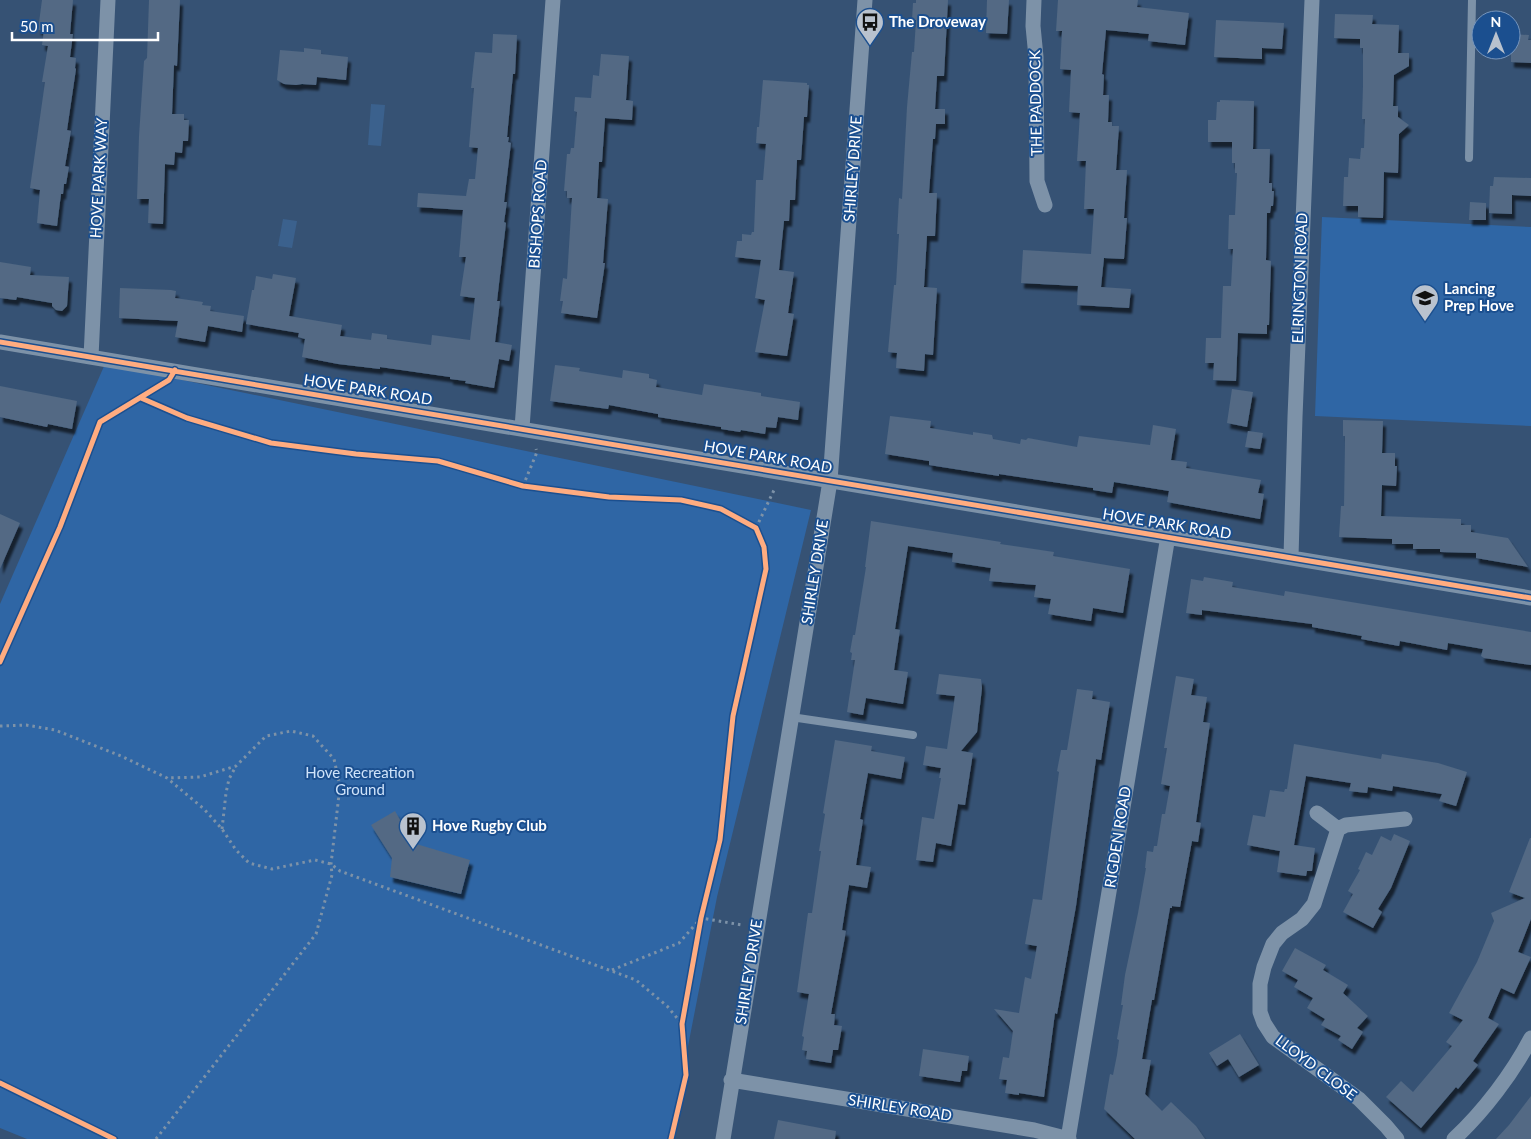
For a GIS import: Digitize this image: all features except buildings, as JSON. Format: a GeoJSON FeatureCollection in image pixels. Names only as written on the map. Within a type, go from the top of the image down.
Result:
{"type":"FeatureCollection","features":[{"type":"Feature","properties":{"kind":"street","name":"HOVE PARK WAY"},"geometry":{"type":"LineString","coordinates":[[91,356],[108,0]]}},
{"type":"Feature","properties":{"kind":"street","name":"BISHOPS ROAD"},"geometry":{"type":"LineString","coordinates":[[529,429],[553,0]]}},
{"type":"Feature","properties":{"kind":"street","name":"SHIRLEY DRIVE"},"geometry":{"type":"LineString","coordinates":[[722,1139],[830,481],[865,0]]}},
{"type":"Feature","properties":{"kind":"street","name":"THE PADDOCK"},"geometry":{"type":"LineString","coordinates":[[1034,0],[1037,181],[1045,206]]}},
{"type":"Feature","properties":{"kind":"street","name":"ELRINGTON ROAD"},"geometry":{"type":"LineString","coordinates":[[1291,557],[1312,0]]}},
{"type":"Feature","properties":{"kind":"street","name":"HOVE PARK ROAD"},"geometry":{"type":"LineString","coordinates":[[0,342],[1531,598]]}},
{"type":"Feature","properties":{"kind":"street","name":"RIGDEN ROAD"},"geometry":{"type":"LineString","coordinates":[[1069,1139],[1168,536]]}},
{"type":"Feature","properties":{"kind":"street"},"geometry":{"type":"LineString","coordinates":[[1317,814],[1338,829],[1346,824],[1405,819]]}},
{"type":"Feature","properties":{"kind":"street","name":"LLOYD CLOSE"},"geometry":{"type":"LineString","coordinates":[[1338,829],[1314,904],[1302,919],[1282,933],[1273,944],[1260,984],[1260,1012],[1273,1038],[1359,1099],[1397,1139]]}},
{"type":"Feature","properties":{"kind":"street"},"geometry":{"type":"LineString","coordinates":[[1454,1139],[1475,1120],[1524,1052],[1531,1038]]}},
{"type":"Feature","properties":{"kind":"street","name":"SHIRLEY ROAD"},"geometry":{"type":"LineString","coordinates":[[731,1080],[1034,1130],[1069,1139]]}},
{"type":"Feature","properties":{"kind":"lane"},"geometry":{"type":"LineString","coordinates":[[1469,158],[1472,0]]}},
{"type":"Feature","properties":{"kind":"lane"},"geometry":{"type":"LineString","coordinates":[[791,717],[913,735]]}},
{"type":"Feature","properties":{"kind":"path"},"geometry":{"type":"LineString","coordinates":[[133,403],[141,398],[187,418],[270,443],[356,454],[438,460],[523,486],[609,496],[681,500],[721,509],[756,528],[764,547],[766,570],[733,716],[720,840],[701,918],[682,1024],[686,1075],[671,1139]]}},
{"type":"Feature","properties":{"kind":"path"},"geometry":{"type":"LineString","coordinates":[[523,486],[537,452],[529,429]]}},
{"type":"Feature","properties":{"kind":"path"},"geometry":{"type":"LineString","coordinates":[[756,528],[783,472]]}},
{"type":"Feature","properties":{"kind":"path"},"geometry":{"type":"LineString","coordinates":[[0,726],[26,725],[55,730],[121,756],[167,778],[204,809],[222,829],[236,850],[249,863],[272,869],[315,860],[331,864],[340,871],[636,980],[667,1006],[682,1024]]}},
{"type":"Feature","properties":{"kind":"path"},"geometry":{"type":"LineString","coordinates":[[156,1139],[316,934],[332,875],[331,864],[340,786],[334,759],[313,736],[291,730],[266,736],[236,766],[229,779],[222,829]]}},
{"type":"Feature","properties":{"kind":"path"},"geometry":{"type":"LineString","coordinates":[[167,778],[200,776],[236,766]]}},
{"type":"Feature","properties":{"kind":"path"},"geometry":{"type":"LineString","coordinates":[[701,918],[756,927]]}},
{"type":"Feature","properties":{"kind":"path"},"geometry":{"type":"LineString","coordinates":[[612,970],[679,943],[701,918]]}},
{"type":"Feature","properties":{"kind":"green space","name":"Lancing Prep Hove"},"geometry":{"type":"Polygon","coordinates":[[[1322,217],[1531,227],[1531,426],[1315,416],[1322,217]]]}},
{"type":"Feature","properties":{"kind":"green space","name":"Hove Recreation Ground"},"geometry":{"type":"Polygon","coordinates":[[[105,364],[811,510],[717,897],[670,1139],[27,1139],[0,1128],[0,604],[105,364]]]}},
{"type":"Feature","properties":{"kind":"shaded area"},"geometry":{"type":"Polygon","coordinates":[[[371,104],[385,105],[381,146],[368,145],[371,104]]]}},
{"type":"Feature","properties":{"kind":"shaded area"},"geometry":{"type":"Polygon","coordinates":[[[283,219],[297,221],[292,248],[278,246],[283,219]]]}},
{"type":"Feature","properties":{"kind":"cycle path"},"geometry":{"type":"LineString","coordinates":[[0,342],[1531,598]]}},
{"type":"Feature","properties":{"kind":"cycle path"},"geometry":{"type":"LineString","coordinates":[[0,662],[60,527],[100,422],[169,380],[175,370]]}},
{"type":"Feature","properties":{"kind":"cycle path"},"geometry":{"type":"LineString","coordinates":[[141,398],[187,418],[271,443],[356,454],[438,461],[523,486],[609,497],[681,500],[721,509],[756,528],[764,547],[766,569],[733,716],[720,840],[701,918],[682,1024],[686,1075],[671,1139]]}},
{"type":"Feature","properties":{"kind":"cycle path"},"geometry":{"type":"LineString","coordinates":[[0,1083],[114,1139]]}},
{"type":"Feature","properties":{"kind":"place","name":"The Droveway"},"geometry":{"type":"Point","coordinates":[870,46]}},
{"type":"Feature","properties":{"kind":"place","name":"Lancing Prep Hove"},"geometry":{"type":"Point","coordinates":[1425,322]}},
{"type":"Feature","properties":{"kind":"place","name":"Hove Rugby Club"},"geometry":{"type":"Point","coordinates":[413,850]}}]}
